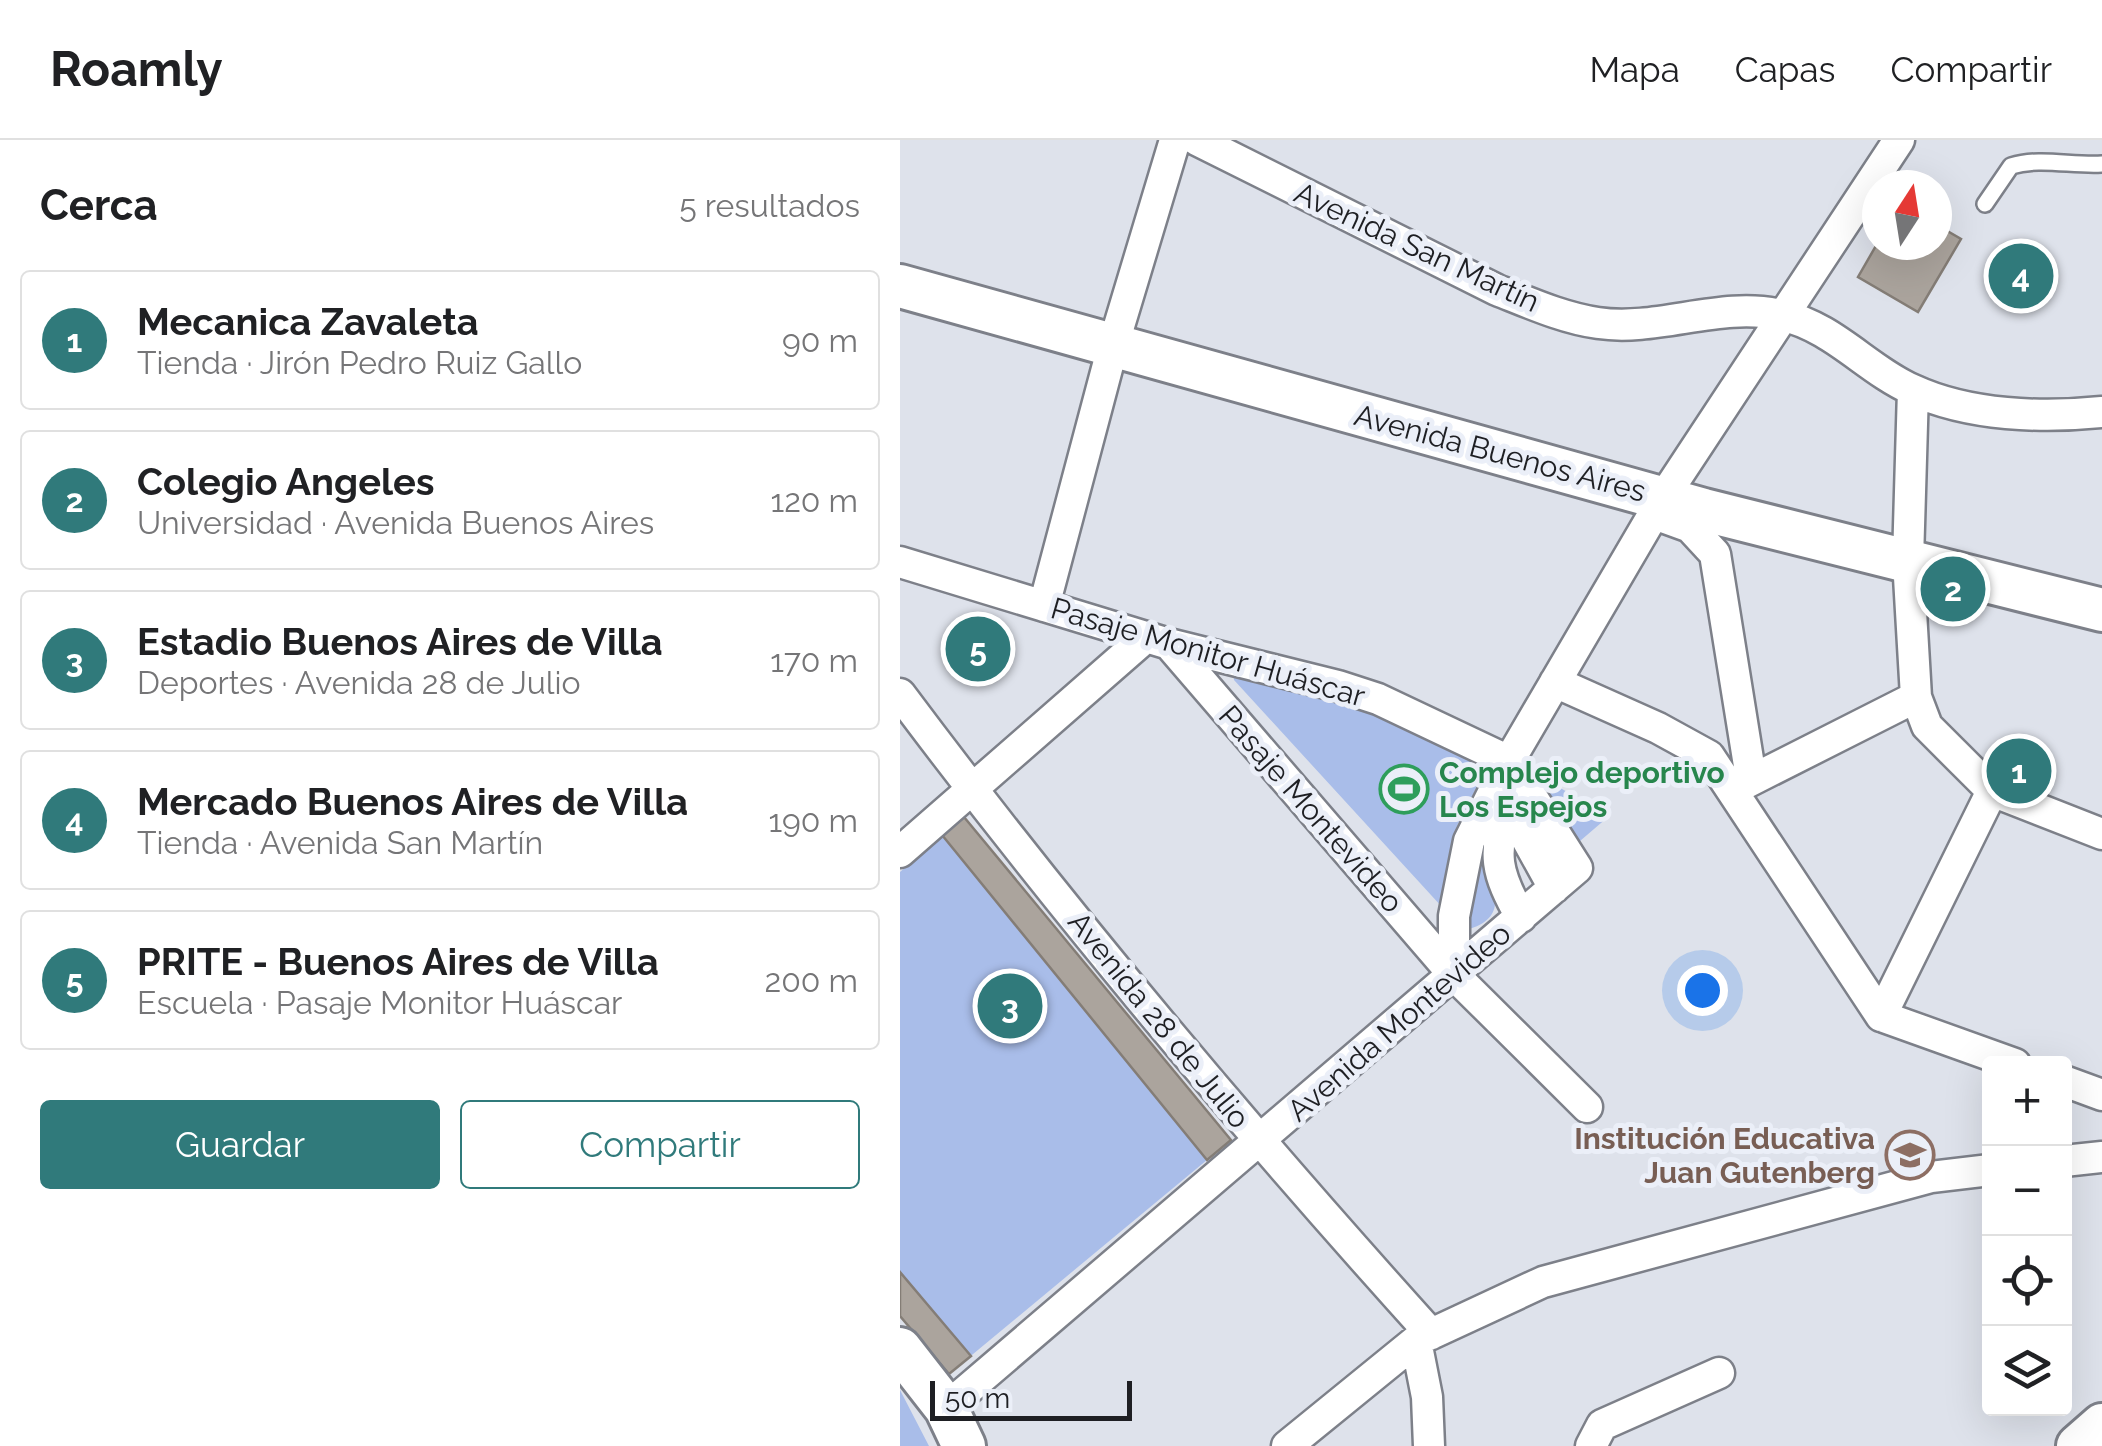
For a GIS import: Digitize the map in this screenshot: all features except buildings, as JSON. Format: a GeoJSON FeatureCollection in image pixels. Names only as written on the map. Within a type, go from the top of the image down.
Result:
{"type":"FeatureCollection","features":[{"type":"Feature","properties":{"kind":"street"},"geometry":{"type":"LineString","coordinates":[[1044,606],[1113,346],[1175,140]]}},
{"type":"Feature","properties":{"kind":"street","name":"Avenida San Martín"},"geometry":{"type":"LineString","coordinates":[[1196,140],[1497,290],[1548,310],[1601,324],[1727,312],[1780,314],[1829,333],[1914,390],[2001,410],[2057,417],[2102,412]]}},
{"type":"Feature","properties":{"kind":"street"},"geometry":{"type":"LineString","coordinates":[[1454,975],[1454,916],[1469,842],[1509,761],[1659,506],[1780,314],[1900,140]]}},
{"type":"Feature","properties":{"kind":"street","name":"Avenida Buenos Aires"},"geometry":{"type":"LineString","coordinates":[[900,286],[1659,506],[1908,560],[2102,610]]}},
{"type":"Feature","properties":{"kind":"street"},"geometry":{"type":"LineString","coordinates":[[1914,390],[1908,560],[1916,697],[1927,726],[1992,791],[2102,834]]}},
{"type":"Feature","properties":{"kind":"street"},"geometry":{"type":"LineString","coordinates":[[1659,506],[1690,527],[1716,554],[1741,784]]}},
{"type":"Feature","properties":{"kind":"street","name":"Pasaje Monitor Huáscar"},"geometry":{"type":"LineString","coordinates":[[900,562],[1158,640],[1378,699],[1509,761]]}},
{"type":"Feature","properties":{"kind":"street"},"geometry":{"type":"LineString","coordinates":[[900,852],[1158,640]]}},
{"type":"Feature","properties":{"kind":"street","name":"Pasaje Montevideo"},"geometry":{"type":"LineString","coordinates":[[1158,640],[1454,975],[1587,1107]]}},
{"type":"Feature","properties":{"kind":"street"},"geometry":{"type":"LineString","coordinates":[[1555,682],[1658,728],[1708,756],[1741,784],[1881,1016],[1993,1056]]}},
{"type":"Feature","properties":{"kind":"street","name":"Avenida 28 de Julio"},"geometry":{"type":"LineString","coordinates":[[900,694],[972,791],[1259,1143],[1424,1337]]}},
{"type":"Feature","properties":{"kind":"street"},"geometry":{"type":"LineString","coordinates":[[1741,784],[1916,697]]}},
{"type":"Feature","properties":{"kind":"street"},"geometry":{"type":"LineString","coordinates":[[1509,761],[1508,805],[1497,863],[1501,882],[1521,917]]}},
{"type":"Feature","properties":{"kind":"street","name":"Avenida Montevideo"},"geometry":{"type":"LineString","coordinates":[[955,1427],[1259,1143],[1577,868],[1509,761]]}},
{"type":"Feature","properties":{"kind":"street"},"geometry":{"type":"LineString","coordinates":[[1881,1016],[1992,791]]}},
{"type":"Feature","properties":{"kind":"street"},"geometry":{"type":"LineString","coordinates":[[1508,805],[1554,888]]}},
{"type":"Feature","properties":{"kind":"street"},"geometry":{"type":"LineString","coordinates":[[2072,1085],[2102,1095]]}},
{"type":"Feature","properties":{"kind":"street"},"geometry":{"type":"LineString","coordinates":[[2072,1160],[2102,1157]]}},
{"type":"Feature","properties":{"kind":"street"},"geometry":{"type":"LineString","coordinates":[[1287,1446],[1424,1337],[1543,1282],[1930,1178],[1982,1171]]}},
{"type":"Feature","properties":{"kind":"street"},"geometry":{"type":"LineString","coordinates":[[1424,1337],[1430,1446]]}},
{"type":"Feature","properties":{"kind":"street"},"geometry":{"type":"LineString","coordinates":[[900,1349],[955,1427]]}},
{"type":"Feature","properties":{"kind":"street"},"geometry":{"type":"LineString","coordinates":[[1591,1446],[1602,1425],[1718,1373]]}},
{"type":"Feature","properties":{"kind":"street"},"geometry":{"type":"LineString","coordinates":[[2078,1446],[2102,1425]]}},
{"type":"Feature","properties":{"kind":"lane"},"geometry":{"type":"LineString","coordinates":[[1985,204],[2011,166],[2044,162],[2102,164]]}},
{"type":"Feature","properties":{"kind":"shaded area","name":"Complejo deportivo Los Espejos"},"geometry":{"type":"Polygon","coordinates":[[[1233,672],[1350,703],[1469,755],[1483,775],[1457,826],[1442,907],[1234,680],[1233,672]]]}},
{"type":"Feature","properties":{"kind":"shaded area"},"geometry":{"type":"Polygon","coordinates":[[[1531,770],[1608,817],[1573,847],[1531,770]]]}},
{"type":"Feature","properties":{"kind":"shaded area"},"geometry":{"type":"Polygon","coordinates":[[[964,817],[1231,1140],[949,1374],[900,1316],[900,872],[964,817]]]}},
{"type":"Feature","properties":{"kind":"shaded area"},"geometry":{"type":"Polygon","coordinates":[[[1489,837],[1483,861],[1494,892],[1494,911],[1480,925],[1466,930],[1472,856],[1489,837]]]}},
{"type":"Feature","properties":{"kind":"shaded area"},"geometry":{"type":"Polygon","coordinates":[[[900,1390],[929,1446],[900,1446],[900,1390]]]}},
{"type":"Feature","properties":{"kind":"place","name":"Mercado Buenos Aires de Villa"},"geometry":{"type":"Point","coordinates":[2021,276]}},
{"type":"Feature","properties":{"kind":"place","name":"Colegio Angeles"},"geometry":{"type":"Point","coordinates":[1953,589]}},
{"type":"Feature","properties":{"kind":"place","name":"PRITE - Buenos Aires de Villa"},"geometry":{"type":"Point","coordinates":[978,649]}},
{"type":"Feature","properties":{"kind":"place","name":"Mecanica Zavaleta"},"geometry":{"type":"Point","coordinates":[2019,771]}},
{"type":"Feature","properties":{"kind":"place","name":"Complejo deportivo Los Espejos"},"geometry":{"type":"Point","coordinates":[1404,789]}},
{"type":"Feature","properties":{"kind":"place","name":"Estadio Buenos Aires de Villa"},"geometry":{"type":"Point","coordinates":[1010,1006]}},
{"type":"Feature","properties":{"kind":"place","name":"Institución Educativa Juan Gutenberg"},"geometry":{"type":"Point","coordinates":[1910,1155]}}]}
